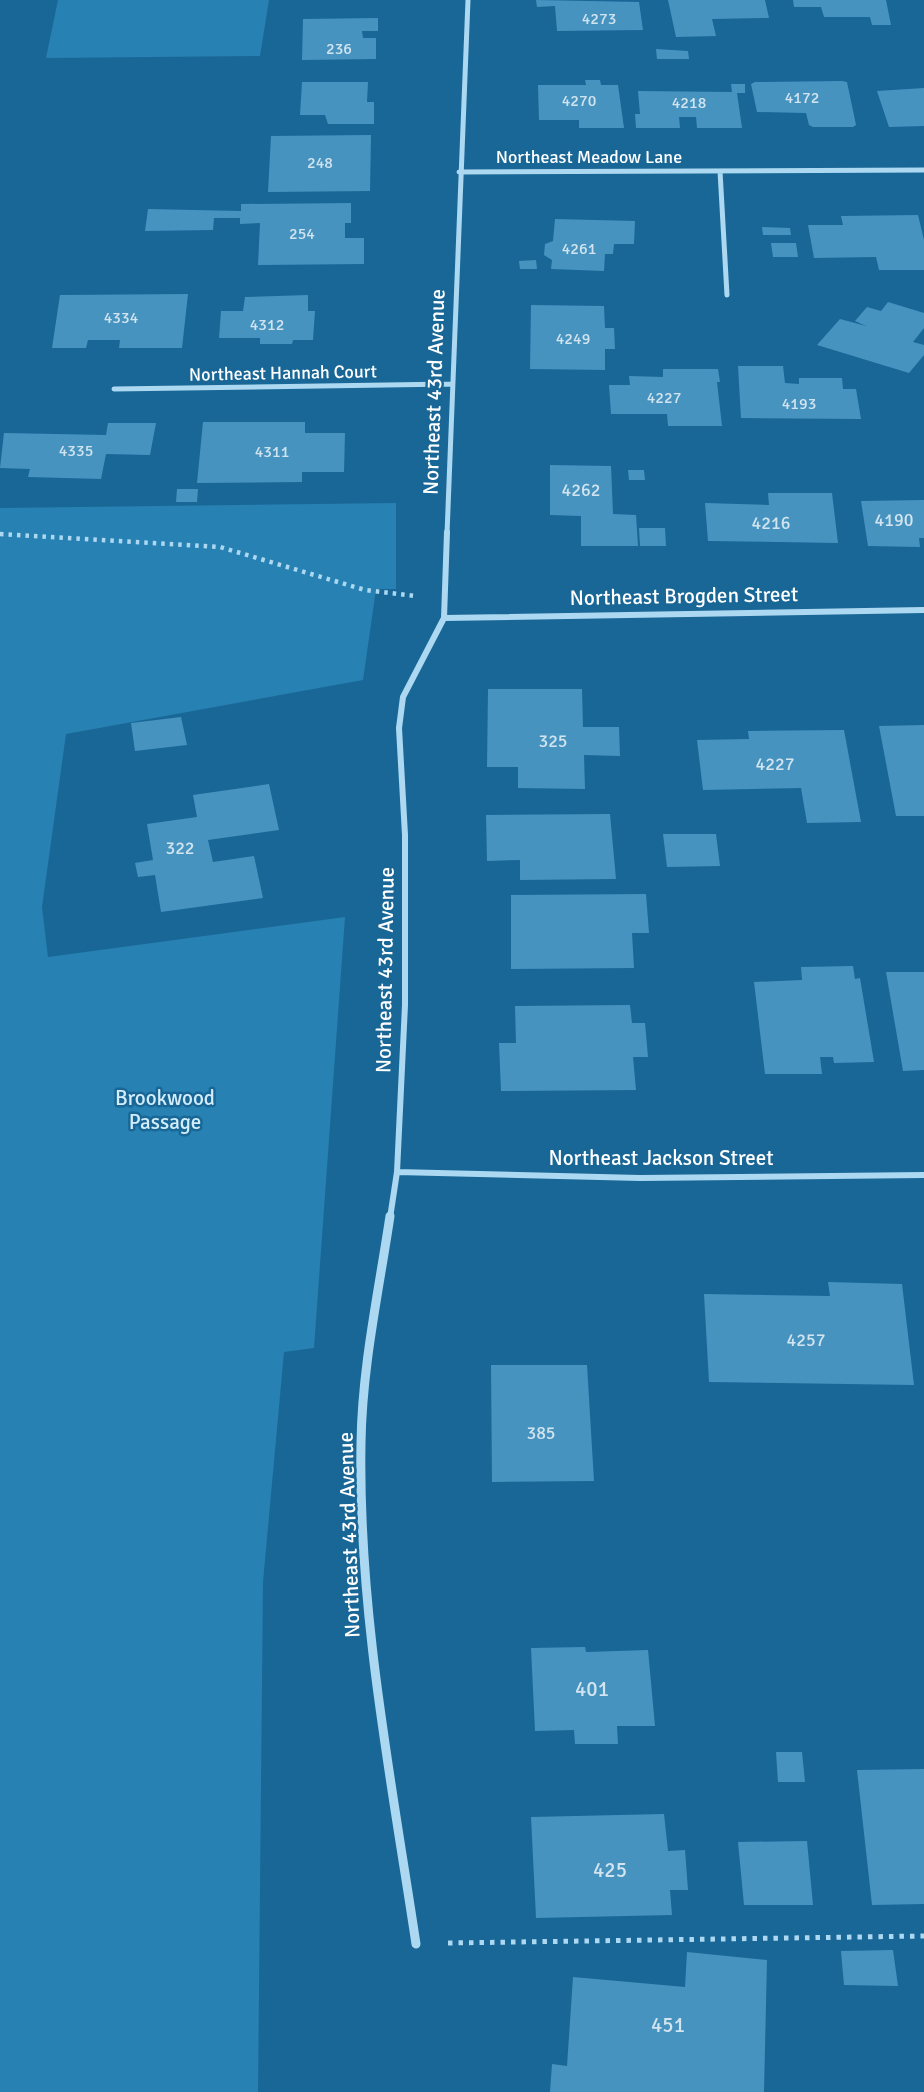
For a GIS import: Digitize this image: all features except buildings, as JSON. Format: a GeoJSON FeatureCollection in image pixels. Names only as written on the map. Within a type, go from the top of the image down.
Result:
{"type":"FeatureCollection","features":[{"type":"Feature","properties":{"kind":"street","name":"Northeast 43rd Avenue"},"geometry":{"type":"LineString","coordinates":[[416,1944],[366,1611],[361,1441],[368,1362],[397,1172],[405,1005],[405,835],[399,728],[403,697],[444,618],[458,172],[468,0]]}},
{"type":"Feature","properties":{"kind":"street","name":"Northeast Meadow Lane"},"geometry":{"type":"LineString","coordinates":[[458,172],[924,170]]}},
{"type":"Feature","properties":{"kind":"street"},"geometry":{"type":"LineString","coordinates":[[720,171],[727,295]]}},
{"type":"Feature","properties":{"kind":"street","name":"Northeast Hannah Court"},"geometry":{"type":"LineString","coordinates":[[114,389],[452,384]]}},
{"type":"Feature","properties":{"kind":"street","name":"Northeast Brogden Street"},"geometry":{"type":"LineString","coordinates":[[444,618],[924,610]]}},
{"type":"Feature","properties":{"kind":"street","name":"Northeast Jackson Street"},"geometry":{"type":"LineString","coordinates":[[397,1172],[640,1178],[924,1175]]}},
{"type":"Feature","properties":{"kind":"path"},"geometry":{"type":"LineString","coordinates":[[0,534],[220,547],[247,552],[347,587],[394,596],[416,597]]}},
{"type":"Feature","properties":{"kind":"path"},"geometry":{"type":"LineString","coordinates":[[416,1944],[924,1936]]}},
{"type":"Feature","properties":{"kind":"green space"},"geometry":{"type":"Polygon","coordinates":[[[58,0],[269,0],[260,56],[46,58],[58,0]]]}},
{"type":"Feature","properties":{"kind":"green space","name":"Brookwood Passage"},"geometry":{"type":"Polygon","coordinates":[[[396,503],[396,589],[376,589],[363,680],[66,734],[42,907],[48,957],[345,917],[314,1348],[284,1352],[263,1582],[258,2092],[0,2092],[0,508],[396,503]]]}}]}
